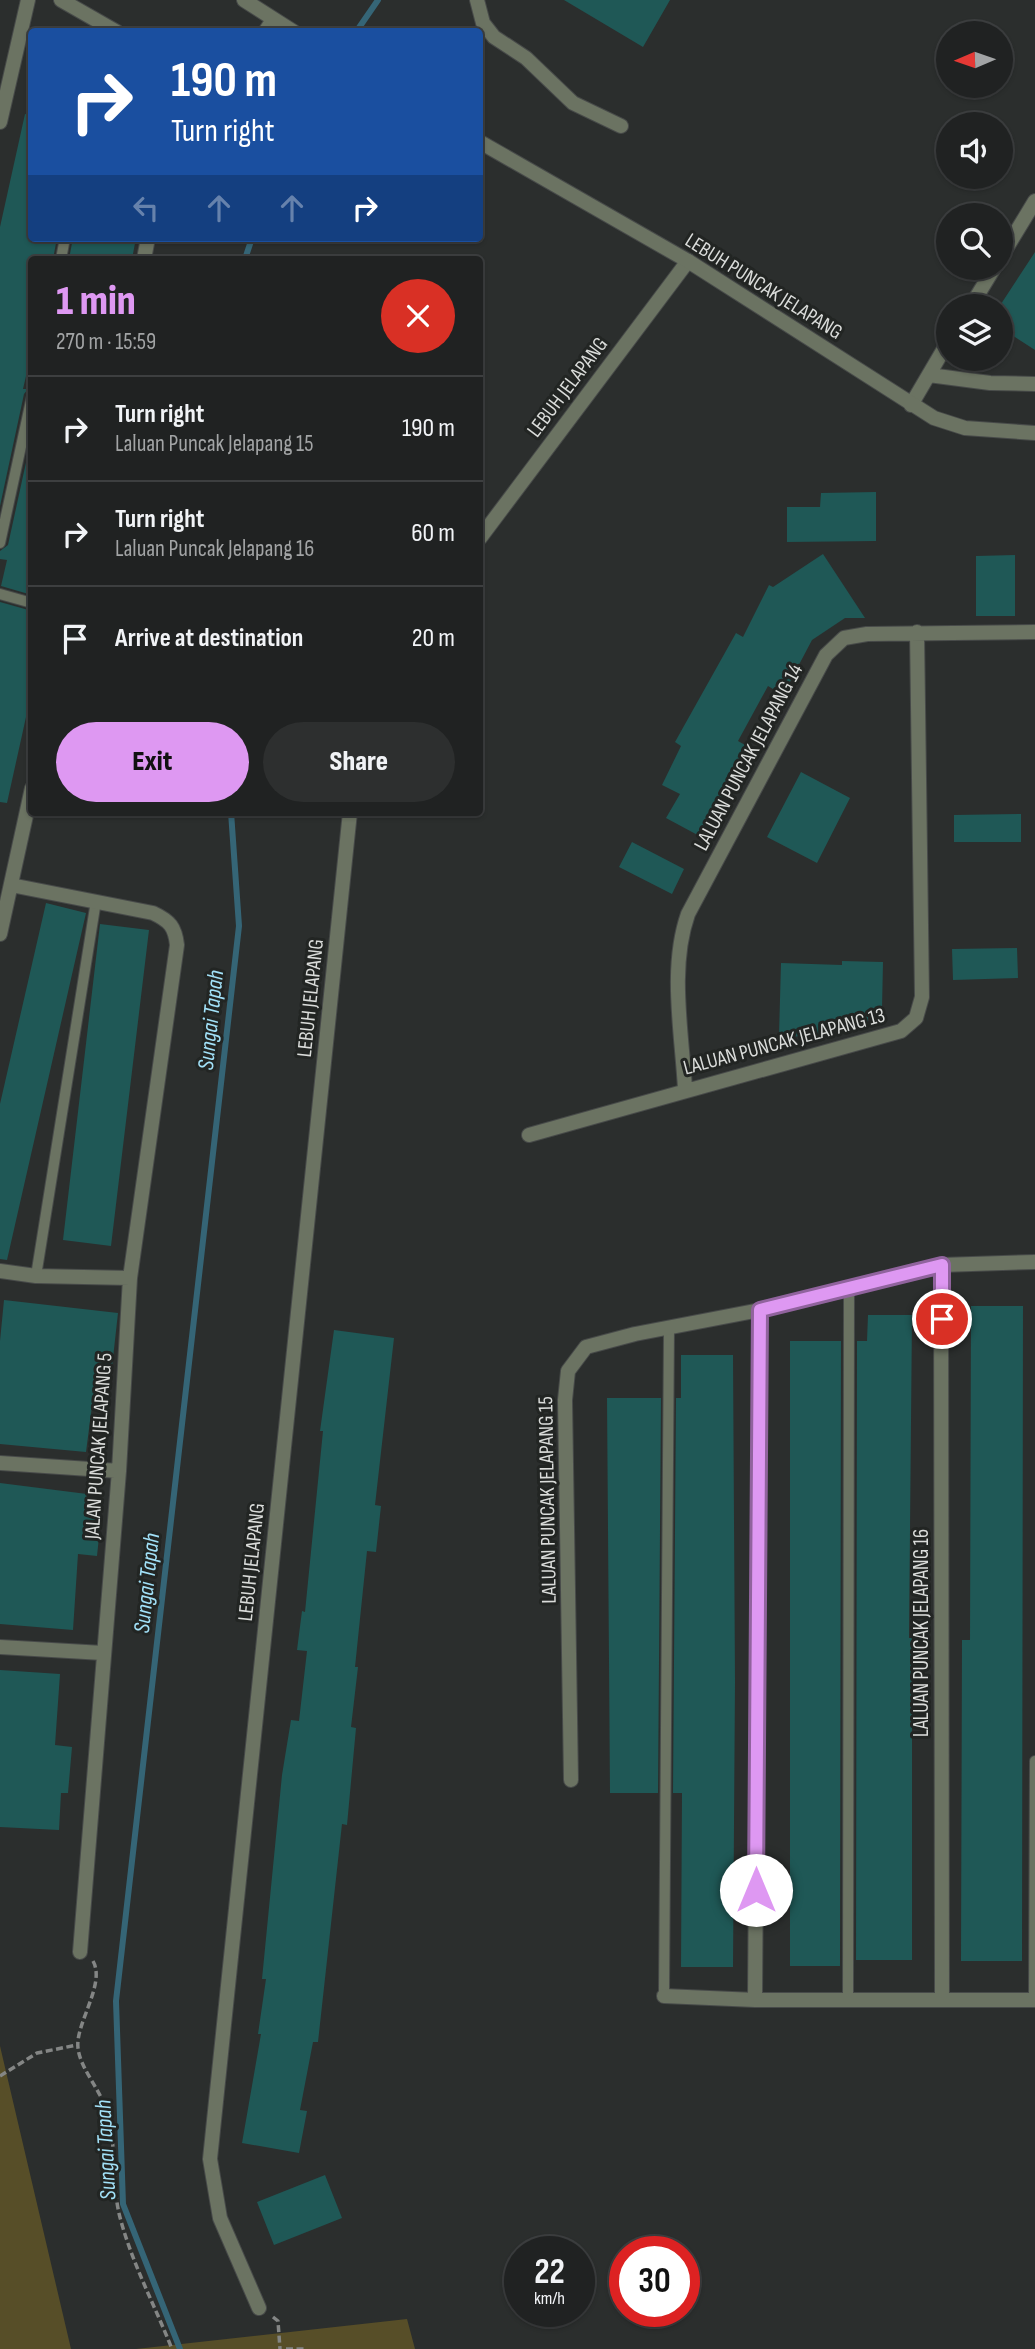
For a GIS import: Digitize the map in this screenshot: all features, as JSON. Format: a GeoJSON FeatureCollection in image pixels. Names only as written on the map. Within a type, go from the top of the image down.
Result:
{"type":"FeatureCollection","features":[{"type":"Feature","properties":{"kind":"street"},"geometry":{"type":"LineString","coordinates":[[0,122],[27,0]]}},
{"type":"Feature","properties":{"kind":"street"},"geometry":{"type":"LineString","coordinates":[[61,0],[109,28]]}},
{"type":"Feature","properties":{"kind":"street"},"geometry":{"type":"LineString","coordinates":[[244,0],[269,25]]}},
{"type":"Feature","properties":{"kind":"street"},"geometry":{"type":"LineString","coordinates":[[477,0],[483,23],[494,37],[526,58],[573,103],[621,126]]}},
{"type":"Feature","properties":{"kind":"street","name":"LEBUH PUNCAK JELAPANG"},"geometry":{"type":"LineString","coordinates":[[483,144],[688,261],[934,418],[965,428],[1035,433]]}},
{"type":"Feature","properties":{"kind":"street"},"geometry":{"type":"LineString","coordinates":[[1013,237],[1035,201]]}},
{"type":"Feature","properties":{"kind":"street","name":"LEBUH JELAPANG"},"geometry":{"type":"LineString","coordinates":[[483,534],[688,261]]}},
{"type":"Feature","properties":{"kind":"street"},"geometry":{"type":"LineString","coordinates":[[911,405],[936,363]]}},
{"type":"Feature","properties":{"kind":"street"},"geometry":{"type":"LineString","coordinates":[[929,375],[990,383],[1033,382]]}},
{"type":"Feature","properties":{"kind":"street","name":"LALUAN PUNCAK JELAPANG 14"},"geometry":{"type":"LineString","coordinates":[[685,1090],[678,961],[688,914],[826,654],[844,638],[917,632],[1035,632]]}},
{"type":"Feature","properties":{"kind":"street","name":"LALUAN PUNCAK JELAPANG 13"},"geometry":{"type":"LineString","coordinates":[[529,1135],[901,1031],[916,1018],[922,997],[917,632]]}},
{"type":"Feature","properties":{"kind":"street"},"geometry":{"type":"LineString","coordinates":[[0,934],[28,806]]}},
{"type":"Feature","properties":{"kind":"street","name":"LEBUH JELAPANG"},"geometry":{"type":"LineString","coordinates":[[259,2308],[220,2218],[210,2159],[351,816]]}},
{"type":"Feature","properties":{"kind":"street"},"geometry":{"type":"LineString","coordinates":[[11,885],[96,901]]}},
{"type":"Feature","properties":{"kind":"street","name":"JALAN PUNCAK JELAPANG 5"},"geometry":{"type":"LineString","coordinates":[[80,1952],[119,1471],[130,1278],[177,945],[175,928],[166,919],[153,913],[96,901]]}},
{"type":"Feature","properties":{"kind":"street","name":"LALUAN PUNCAK JELAPANG 15"},"geometry":{"type":"LineString","coordinates":[[571,1780],[565,1400],[568,1371],[586,1347],[760,1310],[942,1265],[1035,1262]]}},
{"type":"Feature","properties":{"kind":"street","name":"LALUAN PUNCAK JELAPANG 16"},"geometry":{"type":"LineString","coordinates":[[942,1265],[942,2000]]}},
{"type":"Feature","properties":{"kind":"street"},"geometry":{"type":"LineString","coordinates":[[0,1272],[36,1276],[130,1278]]}},
{"type":"Feature","properties":{"kind":"street"},"geometry":{"type":"LineString","coordinates":[[755,2000],[760,1310]]}},
{"type":"Feature","properties":{"kind":"street"},"geometry":{"type":"LineString","coordinates":[[0,1463],[119,1471]]}},
{"type":"Feature","properties":{"kind":"street"},"geometry":{"type":"LineString","coordinates":[[0,1647],[103,1653]]}},
{"type":"Feature","properties":{"kind":"street"},"geometry":{"type":"LineString","coordinates":[[664,1996],[755,2000],[1034,2000]]}},
{"type":"Feature","properties":{"kind":"lane"},"geometry":{"type":"LineString","coordinates":[[0,542],[28,414]]}},
{"type":"Feature","properties":{"kind":"lane"},"geometry":{"type":"LineString","coordinates":[[0,594],[28,602]]}},
{"type":"Feature","properties":{"kind":"lane"},"geometry":{"type":"LineString","coordinates":[[36,1276],[96,901]]}},
{"type":"Feature","properties":{"kind":"lane"},"geometry":{"type":"LineString","coordinates":[[848,2001],[849,1286]]}},
{"type":"Feature","properties":{"kind":"lane"},"geometry":{"type":"LineString","coordinates":[[664,1996],[669,1328]]}},
{"type":"Feature","properties":{"kind":"lane"},"geometry":{"type":"LineString","coordinates":[[1034,2000],[1035,1761]]}},
{"type":"Feature","properties":{"kind":"path"},"geometry":{"type":"LineString","coordinates":[[80,1952],[95,1962],[96,1969],[91,2000],[77,2045],[81,2062],[97,2086],[108,2114],[120,2218],[142,2283],[172,2349]]}},
{"type":"Feature","properties":{"kind":"path"},"geometry":{"type":"LineString","coordinates":[[0,2076],[37,2053],[77,2045]]}},
{"type":"Feature","properties":{"kind":"path"},"geometry":{"type":"LineString","coordinates":[[259,2308],[278,2320],[280,2349]]}},
{"type":"Feature","properties":{"kind":"path"},"geometry":{"type":"LineString","coordinates":[[286,2349],[304,2349]]}},
{"type":"Feature","properties":{"kind":"shaded area"},"geometry":{"type":"Polygon","coordinates":[[[0,2046],[71,2349],[0,2349],[0,2046]]]}},
{"type":"Feature","properties":{"kind":"shaded area"},"geometry":{"type":"Polygon","coordinates":[[[407,2319],[415,2349],[136,2349],[407,2319]]]}},
{"type":"Feature","properties":{"kind":"building"},"geometry":{"type":"Polygon","coordinates":[[[564,0],[670,0],[643,47],[564,0]]]}},
{"type":"Feature","properties":{"kind":"building"},"geometry":{"type":"Polygon","coordinates":[[[25,114],[28,114],[28,242],[56,242],[54,256],[28,256],[28,368],[23,389],[28,389],[24,394],[0,506],[0,227],[25,114]]]}},
{"type":"Feature","properties":{"kind":"building"},"geometry":{"type":"Polygon","coordinates":[[[72,242],[135,242],[133,256],[70,256],[72,242]]]}},
{"type":"Feature","properties":{"kind":"building"},"geometry":{"type":"Polygon","coordinates":[[[1035,252],[1035,350],[1013,336],[1013,294],[1008,294],[1035,252]]]}},
{"type":"Feature","properties":{"kind":"building"},"geometry":{"type":"Polygon","coordinates":[[[28,453],[28,594],[1,586],[7,560],[0,559],[0,551],[8,545],[28,453]]]}},
{"type":"Feature","properties":{"kind":"building"},"geometry":{"type":"Polygon","coordinates":[[[876,492],[876,541],[787,542],[787,507],[820,507],[821,493],[876,492]]]}},
{"type":"Feature","properties":{"kind":"building"},"geometry":{"type":"Polygon","coordinates":[[[823,554],[865,618],[845,618],[812,640],[783,695],[768,686],[738,741],[754,750],[739,777],[733,774],[710,822],[713,824],[705,839],[666,818],[680,794],[662,785],[681,746],[675,742],[736,633],[743,637],[769,585],[773,587],[823,554]]]}},
{"type":"Feature","properties":{"kind":"building"},"geometry":{"type":"Polygon","coordinates":[[[1015,555],[1015,616],[976,616],[976,556],[1015,555]]]}},
{"type":"Feature","properties":{"kind":"building"},"geometry":{"type":"Polygon","coordinates":[[[0,602],[28,610],[28,708],[7,803],[0,802],[0,602]]]}},
{"type":"Feature","properties":{"kind":"building"},"geometry":{"type":"Polygon","coordinates":[[[801,772],[850,798],[817,863],[767,837],[801,772]]]}},
{"type":"Feature","properties":{"kind":"building"},"geometry":{"type":"Polygon","coordinates":[[[1021,814],[1021,842],[954,842],[954,815],[1021,814]]]}},
{"type":"Feature","properties":{"kind":"building"},"geometry":{"type":"Polygon","coordinates":[[[632,842],[684,869],[672,894],[619,867],[632,842]]]}},
{"type":"Feature","properties":{"kind":"building"},"geometry":{"type":"Polygon","coordinates":[[[46,903],[86,913],[7,1260],[0,1259],[0,1104],[46,903]]]}},
{"type":"Feature","properties":{"kind":"building"},"geometry":{"type":"Polygon","coordinates":[[[100,924],[149,930],[111,1246],[63,1240],[100,924]]]}},
{"type":"Feature","properties":{"kind":"building"},"geometry":{"type":"Polygon","coordinates":[[[1017,948],[1018,978],[953,980],[952,949],[1017,948]]]}},
{"type":"Feature","properties":{"kind":"building"},"geometry":{"type":"Polygon","coordinates":[[[842,961],[883,962],[882,1009],[868,1009],[868,1023],[821,1022],[821,1037],[779,1036],[781,963],[842,965],[842,961]]]}},
{"type":"Feature","properties":{"kind":"building"},"geometry":{"type":"Polygon","coordinates":[[[4,1300],[118,1313],[111,1376],[96,1375],[86,1452],[0,1444],[0,1341],[4,1300]]]}},
{"type":"Feature","properties":{"kind":"building"},"geometry":{"type":"Polygon","coordinates":[[[971,1306],[1023,1306],[1022,1961],[961,1961],[962,1640],[970,1640],[971,1306]]]}},
{"type":"Feature","properties":{"kind":"building"},"geometry":{"type":"Polygon","coordinates":[[[868,1315],[912,1315],[909,1638],[912,1638],[912,1960],[856,1960],[857,1341],[867,1341],[868,1315]]]}},
{"type":"Feature","properties":{"kind":"building"},"geometry":{"type":"Polygon","coordinates":[[[334,1330],[394,1338],[375,1505],[381,1506],[376,1552],[367,1551],[355,1667],[358,1667],[351,1727],[356,1728],[347,1825],[342,1824],[318,2042],[313,2042],[300,2110],[307,2111],[299,2153],[242,2143],[261,2034],[258,2034],[266,1979],[262,1979],[282,1775],[291,1720],[299,1721],[307,1651],[297,1650],[302,1611],[305,1612],[323,1431],[320,1431],[334,1330]]]}},
{"type":"Feature","properties":{"kind":"building"},"geometry":{"type":"Polygon","coordinates":[[[790,1341],[841,1341],[840,1966],[790,1966],[790,1341]]]}},
{"type":"Feature","properties":{"kind":"building"},"geometry":{"type":"Polygon","coordinates":[[[681,1355],[733,1355],[733,1967],[681,1967],[682,1793],[673,1793],[676,1398],[681,1398],[681,1355]]]}},
{"type":"Feature","properties":{"kind":"building"},"geometry":{"type":"Polygon","coordinates":[[[607,1398],[661,1398],[658,1793],[610,1793],[607,1398]]]}},
{"type":"Feature","properties":{"kind":"building"},"geometry":{"type":"Polygon","coordinates":[[[0,1483],[87,1494],[85,1516],[101,1518],[97,1556],[78,1554],[73,1630],[0,1624],[0,1483]]]}},
{"type":"Feature","properties":{"kind":"building"},"geometry":{"type":"Polygon","coordinates":[[[0,1670],[60,1674],[55,1745],[72,1747],[68,1793],[61,1793],[59,1830],[0,1827],[0,1670]]]}},
{"type":"Feature","properties":{"kind":"building"},"geometry":{"type":"Polygon","coordinates":[[[325,2175],[342,2218],[274,2245],[257,2202],[325,2175]]]}},
{"type":"Feature","properties":{"kind":"waterway","name":"Sungai Tapah"},"geometry":{"type":"LineString","coordinates":[[359,28],[378,0]]}},
{"type":"Feature","properties":{"kind":"waterway","name":"Sungai Tapah"},"geometry":{"type":"LineString","coordinates":[[246,256],[251,242]]}},
{"type":"Feature","properties":{"kind":"waterway","name":"Sungai Tapah"},"geometry":{"type":"LineString","coordinates":[[180,2349],[123,2204],[116,2001],[239,926],[231,816]]}},
{"type":"Feature","properties":{"kind":"route"},"geometry":{"type":"LineString","coordinates":[[756,1890],[760,1310],[942,1265],[942,1319]]}}]}
